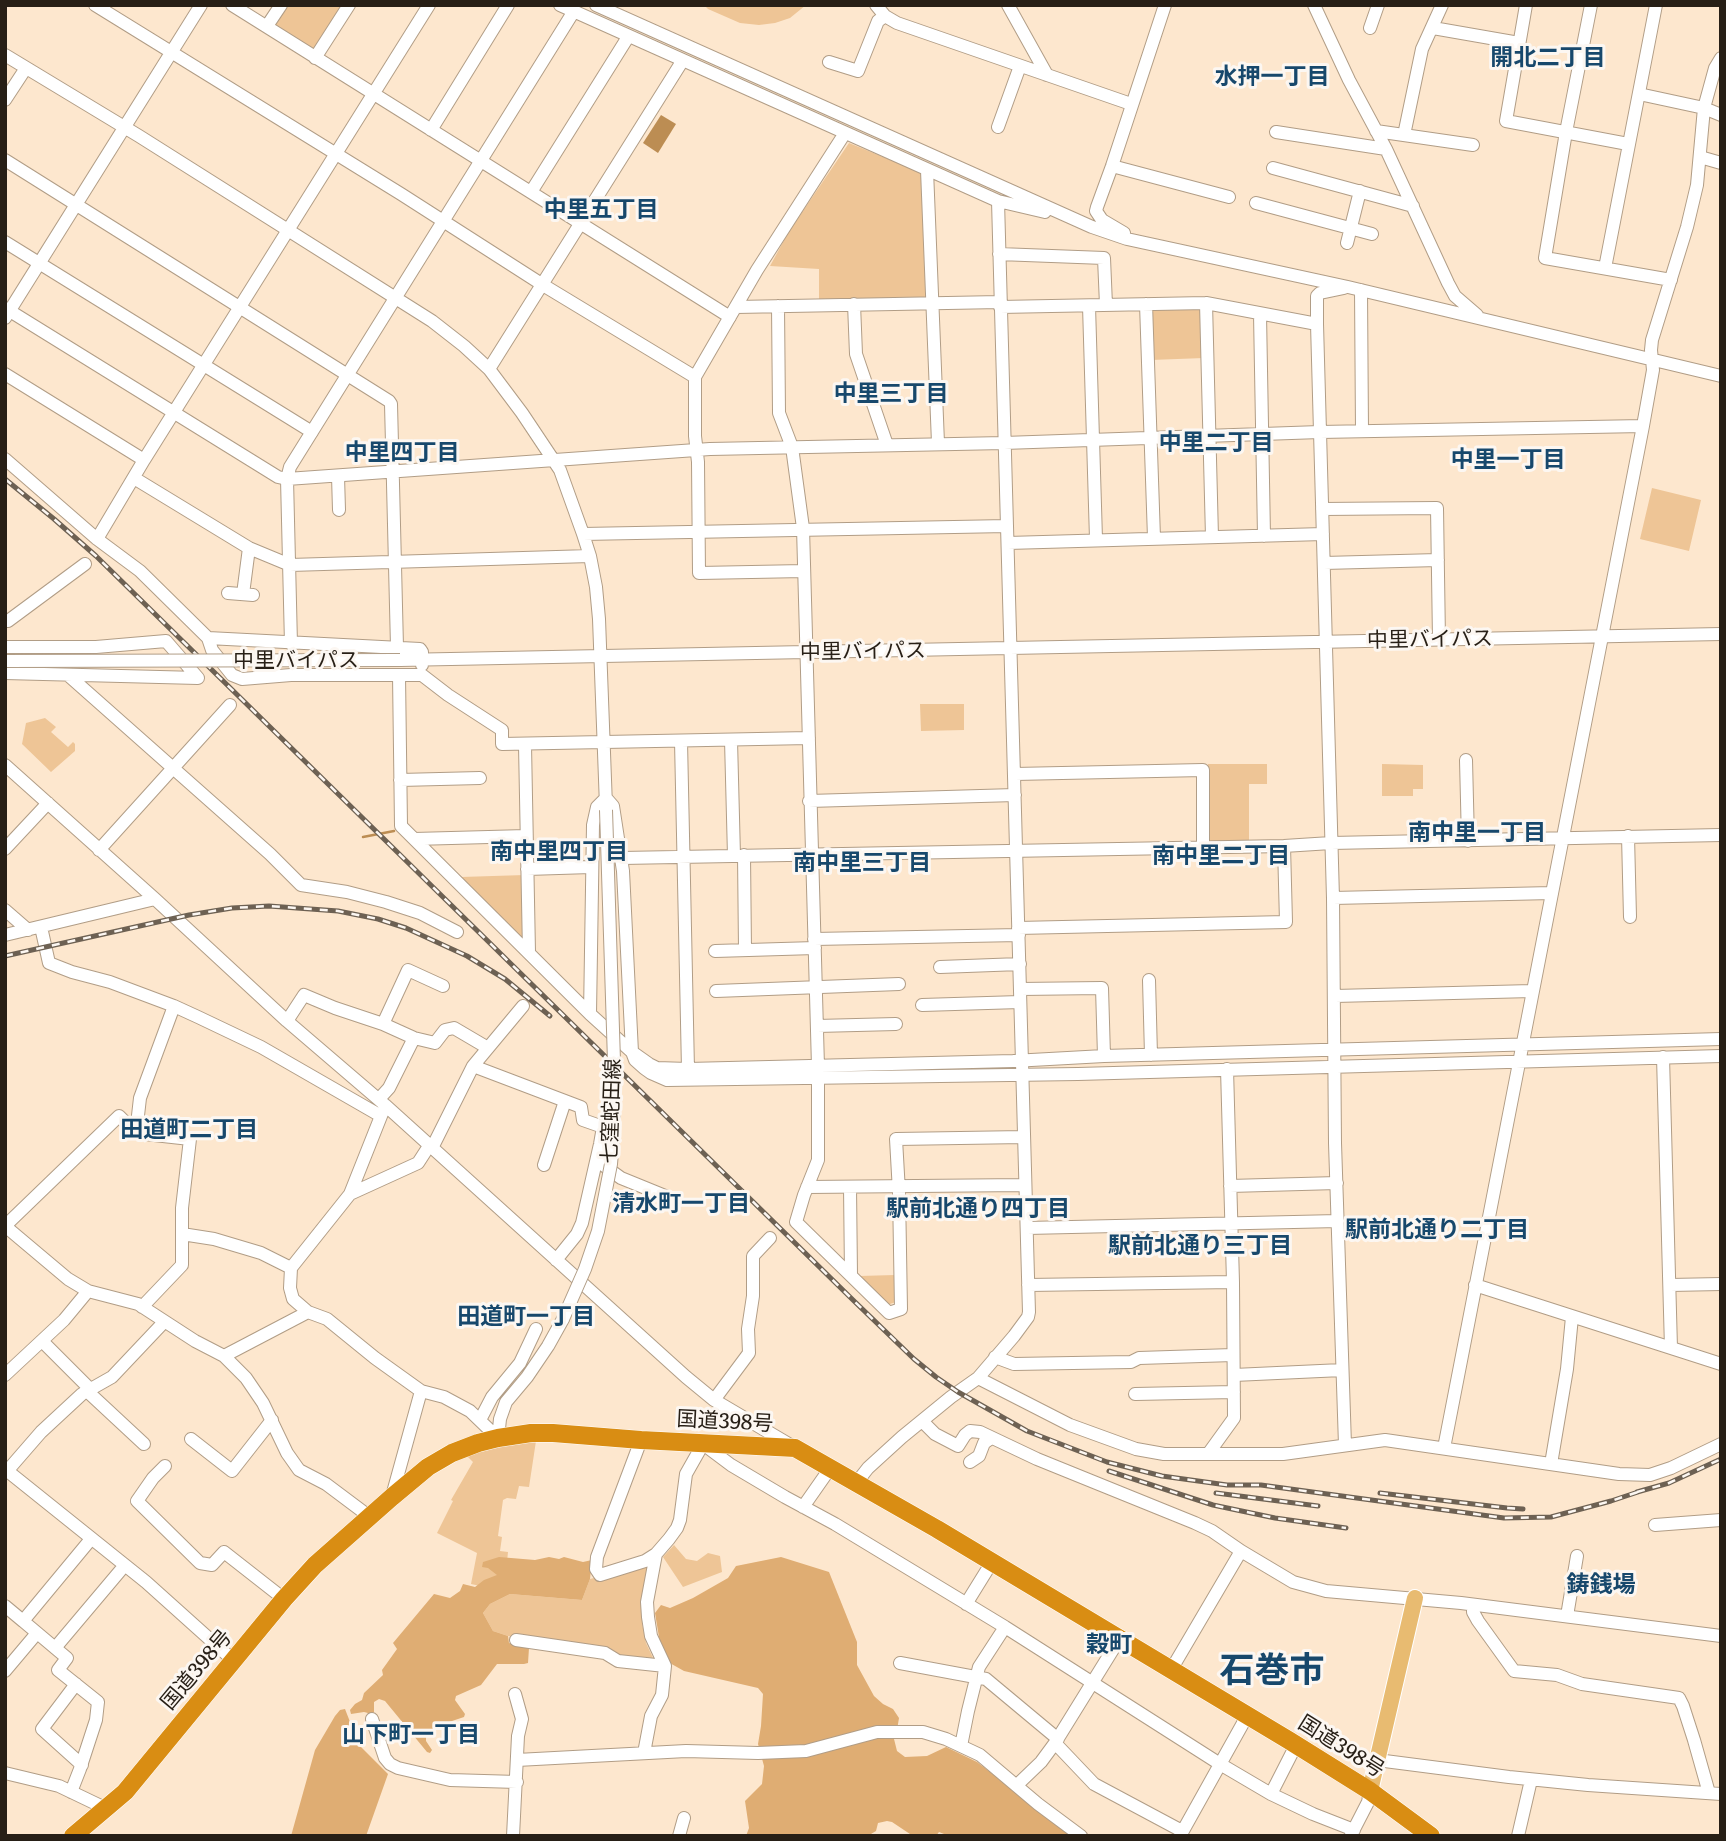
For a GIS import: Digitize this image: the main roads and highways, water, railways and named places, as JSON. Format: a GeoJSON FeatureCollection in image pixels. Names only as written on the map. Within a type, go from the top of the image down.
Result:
{"type":"FeatureCollection","features":[{"type":"Feature","properties":{"kind":"highway","name":"国道398号"},"geometry":{"type":"LineString","coordinates":[[73,1836],[125,1792],[315,1565],[392,1497],[429,1467],[452,1453],[478,1443],[531,1433],[796,1448],[1120,1638],[1296,1745],[1370,1791],[1431,1836]]}},
{"type":"Feature","properties":{"kind":"main road"},"geometry":{"type":"LineString","coordinates":[[1370,1791],[1415,1598]]}},
{"type":"Feature","properties":{"kind":"waterway"},"geometry":{"type":"LineString","coordinates":[[363,837],[394,831]]}},
{"type":"Feature","properties":{"kind":"railway"},"geometry":{"type":"LineString","coordinates":[[5,479],[96,556],[853,1300],[914,1359],[958,1392],[1027,1431],[1107,1462],[1162,1476],[1227,1485],[1261,1485],[1504,1518],[1551,1517],[1644,1490]]}},
{"type":"Feature","properties":{"kind":"railway"},"geometry":{"type":"LineString","coordinates":[[5,956],[232,908],[269,906],[338,911],[406,928],[467,956],[505,979],[550,1016]]}},
{"type":"Feature","properties":{"kind":"railway"},"geometry":{"type":"LineString","coordinates":[[1637,1492],[1669,1483],[1721,1459]]}},
{"type":"Feature","properties":{"kind":"railway"},"geometry":{"type":"LineString","coordinates":[[1109,1471],[1213,1505],[1275,1518],[1346,1528]]}},
{"type":"Feature","properties":{"kind":"railway"},"geometry":{"type":"LineString","coordinates":[[1216,1493],[1318,1506]]}},
{"type":"Feature","properties":{"kind":"railway"},"geometry":{"type":"LineString","coordinates":[[1380,1493],[1523,1509]]}},
{"type":"Feature","properties":{"kind":"district","name":"開北二丁目"},"geometry":{"type":"Point","coordinates":[1548,58]}},
{"type":"Feature","properties":{"kind":"district","name":"水押一丁目"},"geometry":{"type":"Point","coordinates":[1272,77]}},
{"type":"Feature","properties":{"kind":"district","name":"中里五丁目"},"geometry":{"type":"Point","coordinates":[601,210]}},
{"type":"Feature","properties":{"kind":"district","name":"中里三丁目"},"geometry":{"type":"Point","coordinates":[891,394]}},
{"type":"Feature","properties":{"kind":"district","name":"中里二丁目"},"geometry":{"type":"Point","coordinates":[1216,443]}},
{"type":"Feature","properties":{"kind":"district","name":"中里四丁目"},"geometry":{"type":"Point","coordinates":[402,453]}},
{"type":"Feature","properties":{"kind":"district","name":"中里一丁目"},"geometry":{"type":"Point","coordinates":[1508,460]}},
{"type":"Feature","properties":{"kind":"district","name":"南中里一丁目"},"geometry":{"type":"Point","coordinates":[1477,833]}},
{"type":"Feature","properties":{"kind":"district","name":"南中里四丁目"},"geometry":{"type":"Point","coordinates":[559,852]}},
{"type":"Feature","properties":{"kind":"district","name":"南中里二丁目"},"geometry":{"type":"Point","coordinates":[1221,856]}},
{"type":"Feature","properties":{"kind":"district","name":"南中里三丁目"},"geometry":{"type":"Point","coordinates":[862,863]}},
{"type":"Feature","properties":{"kind":"district","name":"田道町二丁目"},"geometry":{"type":"Point","coordinates":[189,1130]}},
{"type":"Feature","properties":{"kind":"district","name":"清水町一丁目"},"geometry":{"type":"Point","coordinates":[681,1204]}},
{"type":"Feature","properties":{"kind":"district","name":"駅前北通り四丁目"},"geometry":{"type":"Point","coordinates":[978,1209]}},
{"type":"Feature","properties":{"kind":"district","name":"駅前北通り二丁目"},"geometry":{"type":"Point","coordinates":[1437,1230]}},
{"type":"Feature","properties":{"kind":"district","name":"駅前北通り三丁目"},"geometry":{"type":"Point","coordinates":[1200,1246]}},
{"type":"Feature","properties":{"kind":"district","name":"田道町一丁目"},"geometry":{"type":"Point","coordinates":[526,1317]}},
{"type":"Feature","properties":{"kind":"district","name":"鋳銭場"},"geometry":{"type":"Point","coordinates":[1601,1585]}},
{"type":"Feature","properties":{"kind":"district","name":"穀町"},"geometry":{"type":"Point","coordinates":[1109,1645]}},
{"type":"Feature","properties":{"kind":"district","name":"石巻市"},"geometry":{"type":"Point","coordinates":[1272,1672]}},
{"type":"Feature","properties":{"kind":"district","name":"山下町一丁目"},"geometry":{"type":"Point","coordinates":[411,1735]}}]}
